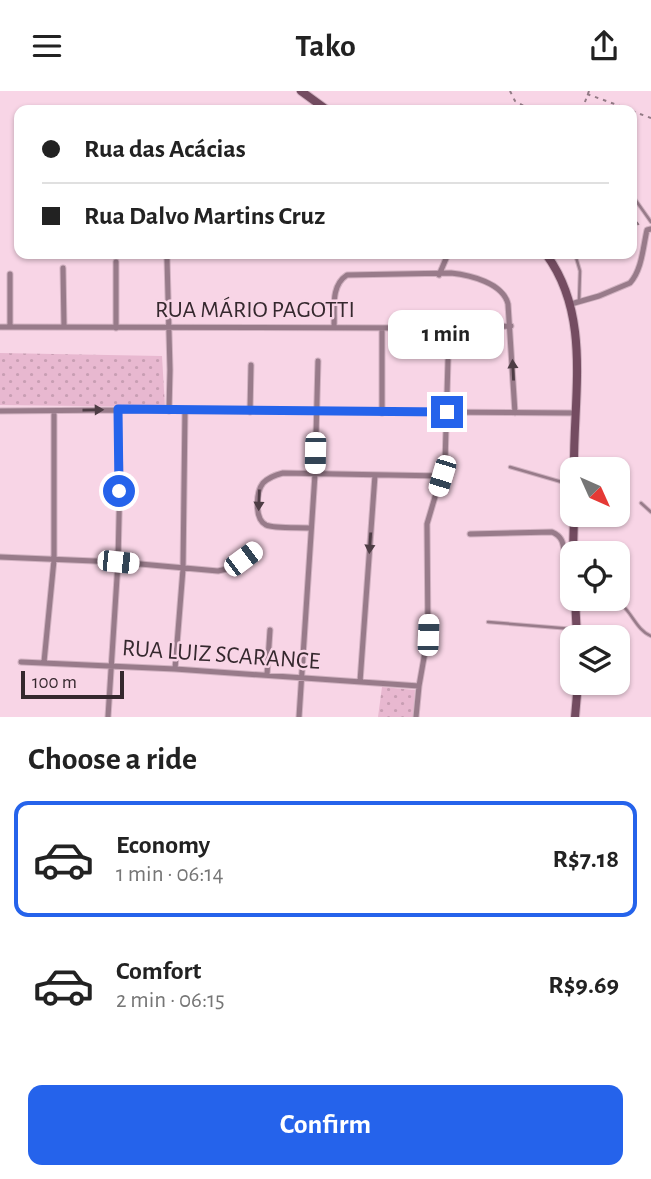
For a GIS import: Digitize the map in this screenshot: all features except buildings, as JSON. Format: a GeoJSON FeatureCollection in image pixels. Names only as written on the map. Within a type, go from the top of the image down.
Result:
{"type":"FeatureCollection","features":[{"type":"Feature","properties":{"kind":"street"},"geometry":{"type":"LineString","coordinates":[[301,91],[320,105]]}},
{"type":"Feature","properties":{"kind":"street"},"geometry":{"type":"LineString","coordinates":[[575,303],[631,283],[649,229]]}},
{"type":"Feature","properties":{"kind":"street"},"geometry":{"type":"LineString","coordinates":[[167,259],[169,411]]}},
{"type":"Feature","properties":{"kind":"street"},"geometry":{"type":"LineString","coordinates":[[439,275],[446,259]]}},
{"type":"Feature","properties":{"kind":"street"},"geometry":{"type":"LineString","coordinates":[[552,259],[575,303],[577,375],[574,457]]}},
{"type":"Feature","properties":{"kind":"street"},"geometry":{"type":"LineString","coordinates":[[116,262],[116,328]]}},
{"type":"Feature","properties":{"kind":"street"},"geometry":{"type":"LineString","coordinates":[[63,268],[64,326]]}},
{"type":"Feature","properties":{"kind":"street"},"geometry":{"type":"LineString","coordinates":[[10,274],[10,327]]}},
{"type":"Feature","properties":{"kind":"street"},"geometry":{"type":"LineString","coordinates":[[334,327],[335,288],[347,275],[460,274],[495,287],[505,295],[509,304],[515,412]]}},
{"type":"Feature","properties":{"kind":"street","name":"RUA MÁRIO PAGOTTI"},"geometry":{"type":"LineString","coordinates":[[0,327],[511,327]]}},
{"type":"Feature","properties":{"kind":"street"},"geometry":{"type":"LineString","coordinates":[[382,328],[382,413]]}},
{"type":"Feature","properties":{"kind":"street"},"geometry":{"type":"LineString","coordinates":[[416,717],[428,635],[428,524],[445,463],[448,360]]}},
{"type":"Feature","properties":{"kind":"street"},"geometry":{"type":"LineString","coordinates":[[299,717],[315,474],[318,361]]}},
{"type":"Feature","properties":{"kind":"street"},"geometry":{"type":"LineString","coordinates":[[250,412],[251,365]]}},
{"type":"Feature","properties":{"kind":"street"},"geometry":{"type":"LineString","coordinates":[[0,411],[118,409],[575,413]]}},
{"type":"Feature","properties":{"kind":"street"},"geometry":{"type":"LineString","coordinates":[[107,717],[118,562],[118,409]]}},
{"type":"Feature","properties":{"kind":"street"},"geometry":{"type":"LineString","coordinates":[[44,662],[54,560],[54,411]]}},
{"type":"Feature","properties":{"kind":"street"},"geometry":{"type":"LineString","coordinates":[[175,669],[183,569],[185,411]]}},
{"type":"Feature","properties":{"kind":"street"},"geometry":{"type":"LineString","coordinates":[[311,528],[273,526],[260,520],[258,496],[265,481],[283,473],[442,476]]}},
{"type":"Feature","properties":{"kind":"street"},"geometry":{"type":"LineString","coordinates":[[360,682],[375,475]]}},
{"type":"Feature","properties":{"kind":"street"},"geometry":{"type":"LineString","coordinates":[[470,534],[552,532],[562,541]]}},
{"type":"Feature","properties":{"kind":"street"},"geometry":{"type":"LineString","coordinates":[[0,557],[118,562],[218,571],[231,568],[254,551]]}},
{"type":"Feature","properties":{"kind":"street"},"geometry":{"type":"LineString","coordinates":[[576,611],[577,625]]}},
{"type":"Feature","properties":{"kind":"street"},"geometry":{"type":"LineString","coordinates":[[267,675],[270,630]]}},
{"type":"Feature","properties":{"kind":"street","name":"RUA LUIZ SCARANCE"},"geometry":{"type":"LineString","coordinates":[[21,661],[419,686]]}},
{"type":"Feature","properties":{"kind":"street"},"geometry":{"type":"LineString","coordinates":[[575,717],[577,695]]}},
{"type":"Feature","properties":{"kind":"lane"},"geometry":{"type":"LineString","coordinates":[[637,202],[651,222]]}},
{"type":"Feature","properties":{"kind":"lane"},"geometry":{"type":"LineString","coordinates":[[575,303],[580,271],[576,259]]}},
{"type":"Feature","properties":{"kind":"lane"},"geometry":{"type":"LineString","coordinates":[[510,467],[560,482]]}},
{"type":"Feature","properties":{"kind":"lane"},"geometry":{"type":"LineString","coordinates":[[641,503],[651,512]]}},
{"type":"Feature","properties":{"kind":"lane"},"geometry":{"type":"LineString","coordinates":[[628,611],[643,633],[651,636]]}},
{"type":"Feature","properties":{"kind":"lane"},"geometry":{"type":"LineString","coordinates":[[488,622],[560,631]]}},
{"type":"Feature","properties":{"kind":"path"},"geometry":{"type":"LineString","coordinates":[[509,92],[515,101],[522,105]]}},
{"type":"Feature","properties":{"kind":"path"},"geometry":{"type":"LineString","coordinates":[[588,92],[619,105]]}},
{"type":"Feature","properties":{"kind":"shaded area"},"geometry":{"type":"Polygon","coordinates":[[[0,353],[162,356],[165,407],[0,405],[0,353]]]}},
{"type":"Feature","properties":{"kind":"shaded area"},"geometry":{"type":"Polygon","coordinates":[[[382,687],[415,690],[413,717],[378,717],[382,687]]]}},
{"type":"Feature","properties":{"kind":"route"},"geometry":{"type":"LineString","coordinates":[[119,491],[118,409],[447,412]]}}]}
